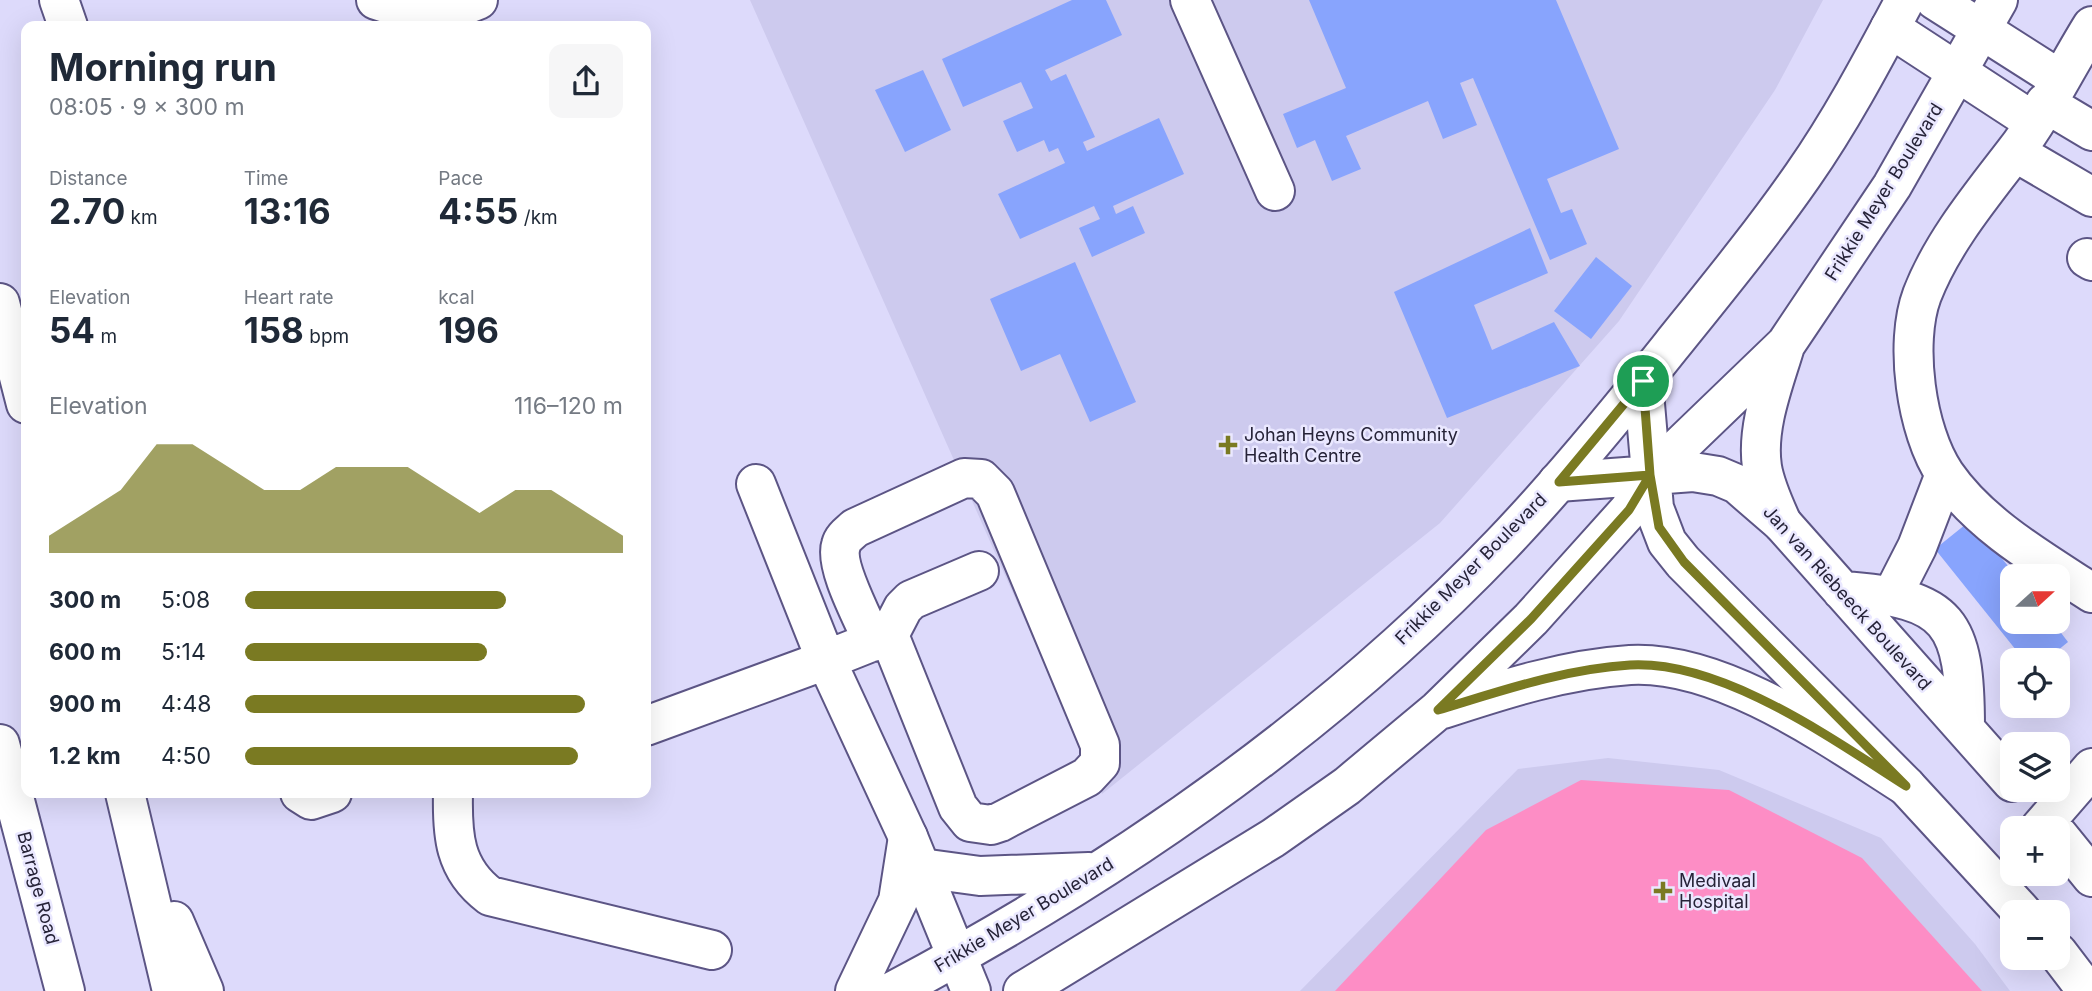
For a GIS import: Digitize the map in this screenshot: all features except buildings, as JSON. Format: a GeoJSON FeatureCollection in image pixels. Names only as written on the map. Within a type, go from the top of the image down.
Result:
{"type":"FeatureCollection","features":[{"type":"Feature","properties":{"kind":"main road"},"geometry":{"type":"LineString","coordinates":[[59,0],[66,21]]}},
{"type":"Feature","properties":{"kind":"main road"},"geometry":{"type":"LineString","coordinates":[[376,0],[404,10],[442,12],[478,0]]}},
{"type":"Feature","properties":{"kind":"main road"},"geometry":{"type":"LineString","coordinates":[[1190,0],[1275,191]]}},
{"type":"Feature","properties":{"kind":"main road"},"geometry":{"type":"LineString","coordinates":[[1935,0],[1991,15],[2038,114],[2092,197]]}},
{"type":"Feature","properties":{"kind":"main road"},"geometry":{"type":"LineString","coordinates":[[1897,14],[1959,72],[2038,114],[2092,131]]}},
{"type":"Feature","properties":{"kind":"main road","name":"Frikkie Meyer Boulevard"},"geometry":{"type":"LineString","coordinates":[[893,991],[1100,871],[1183,816],[1277,748],[1398,642],[1500,546],[1559,482],[1752,245],[1805,173],[1857,91],[1897,14]]}},
{"type":"Feature","properties":{"kind":"main road","name":"Frikkie Meyer Boulevard"},"geometry":{"type":"LineString","coordinates":[[1023,991],[1273,838],[1347,786],[1438,710],[1531,619],[1629,510],[1650,475],[1786,344],[1892,186],[1991,15]]}},
{"type":"Feature","properties":{"kind":"main road"},"geometry":{"type":"LineString","coordinates":[[2092,26],[2038,114],[1942,256],[1922,296],[1913,357],[1923,433],[1945,474],[1979,511],[2030,553],[2092,593]]}},
{"type":"Feature","properties":{"kind":"main road"},"geometry":{"type":"LineString","coordinates":[[0,303],[21,385]]}},
{"type":"Feature","properties":{"kind":"main road"},"geometry":{"type":"LineString","coordinates":[[1782,523],[1768,491],[1762,455],[1769,399],[1786,344]]}},
{"type":"Feature","properties":{"kind":"main road"},"geometry":{"type":"LineString","coordinates":[[1643,381],[1650,475],[1659,527],[1675,552],[1906,786],[2000,862]]}},
{"type":"Feature","properties":{"kind":"main road","name":"Jan van Riebeeck Boulevard"},"geometry":{"type":"LineString","coordinates":[[1559,482],[1693,472],[1718,476],[1737,484],[1782,523],[2000,768]]}},
{"type":"Feature","properties":{"kind":"main road"},"geometry":{"type":"LineString","coordinates":[[1893,594],[1917,547],[1945,474]]}},
{"type":"Feature","properties":{"kind":"main road"},"geometry":{"type":"LineString","coordinates":[[964,478],[981,479],[995,493],[1100,745],[1101,756],[1095,771],[1000,822],[991,825],[970,822],[958,807],[881,638],[841,565],[841,545],[846,536],[856,528],[964,478]]}},
{"type":"Feature","properties":{"kind":"main road"},"geometry":{"type":"LineString","coordinates":[[756,484],[826,660],[914,853],[954,956],[971,991]]}},
{"type":"Feature","properties":{"kind":"main road"},"geometry":{"type":"LineString","coordinates":[[651,724],[881,638],[911,600],[979,571]]}},
{"type":"Feature","properties":{"kind":"main road"},"geometry":{"type":"LineString","coordinates":[[1842,591],[1893,594],[1923,606],[1939,616],[1958,641],[1965,676],[1965,728]]}},
{"type":"Feature","properties":{"kind":"main road"},"geometry":{"type":"LineString","coordinates":[[1438,710],[1571,672],[1632,665],[1665,667],[1713,680],[1762,700],[1814,728],[1906,786]]}},
{"type":"Feature","properties":{"kind":"main road","name":"Barrage Road"},"geometry":{"type":"LineString","coordinates":[[0,744],[65,991]]}},
{"type":"Feature","properties":{"kind":"main road"},"geometry":{"type":"LineString","coordinates":[[2058,816],[2092,768]]}},
{"type":"Feature","properties":{"kind":"main road"},"geometry":{"type":"LineString","coordinates":[[126,798],[172,991]]}},
{"type":"Feature","properties":{"kind":"main road"},"geometry":{"type":"LineString","coordinates":[[453,798],[452,825],[456,850],[464,871],[490,896],[712,950]]}},
{"type":"Feature","properties":{"kind":"main road"},"geometry":{"type":"LineString","coordinates":[[2029,802],[2040,816]]}},
{"type":"Feature","properties":{"kind":"main road"},"geometry":{"type":"LineString","coordinates":[[135,833],[204,991]]}},
{"type":"Feature","properties":{"kind":"main road"},"geometry":{"type":"LineString","coordinates":[[2070,852],[2092,877]]}},
{"type":"Feature","properties":{"kind":"main road"},"geometry":{"type":"LineString","coordinates":[[914,853],[980,876],[1100,871]]}},
{"type":"Feature","properties":{"kind":"main road"},"geometry":{"type":"LineString","coordinates":[[855,991],[898,901],[914,853]]}},
{"type":"Feature","properties":{"kind":"main road"},"geometry":{"type":"LineString","coordinates":[[2070,969],[2087,991]]}},
{"type":"Feature","properties":{"kind":"shaded area","name":"Johan Heyns Community Health Centre"},"geometry":{"type":"Polygon","coordinates":[[[750,0],[1823,0],[1775,90],[1619,321],[1440,523],[1102,794],[750,0]]]}},
{"type":"Feature","properties":{"kind":"shaded area","name":"Medivaal Hospital"},"geometry":{"type":"Polygon","coordinates":[[[1608,758],[1719,770],[1881,838],[1975,944],[2010,991],[1300,991],[1518,769],[1608,758]]]}},
{"type":"Feature","properties":{"kind":"shaded area","name":"Medivaal Hospital"},"geometry":{"type":"Polygon","coordinates":[[[1581,780],[1729,790],[1862,858],[1982,991],[1335,991],[1486,830],[1581,780]]]}},
{"type":"Feature","properties":{"kind":"place","name":"Johan Heyns Community Health Centre"},"geometry":{"type":"Point","coordinates":[1228,445]}},
{"type":"Feature","properties":{"kind":"place","name":"Medivaal Hospital"},"geometry":{"type":"Point","coordinates":[1663,891]}},
{"type":"Feature","properties":{"kind":"route"},"geometry":{"type":"LineString","coordinates":[[1643,381],[1559,482],[1650,475],[1654,508],[1659,527],[1667,542],[1906,786],[1814,728],[1762,700],[1713,680],[1665,667],[1632,665],[1571,672],[1438,710],[1531,619],[1629,510],[1650,475],[1643,381]]}}]}
